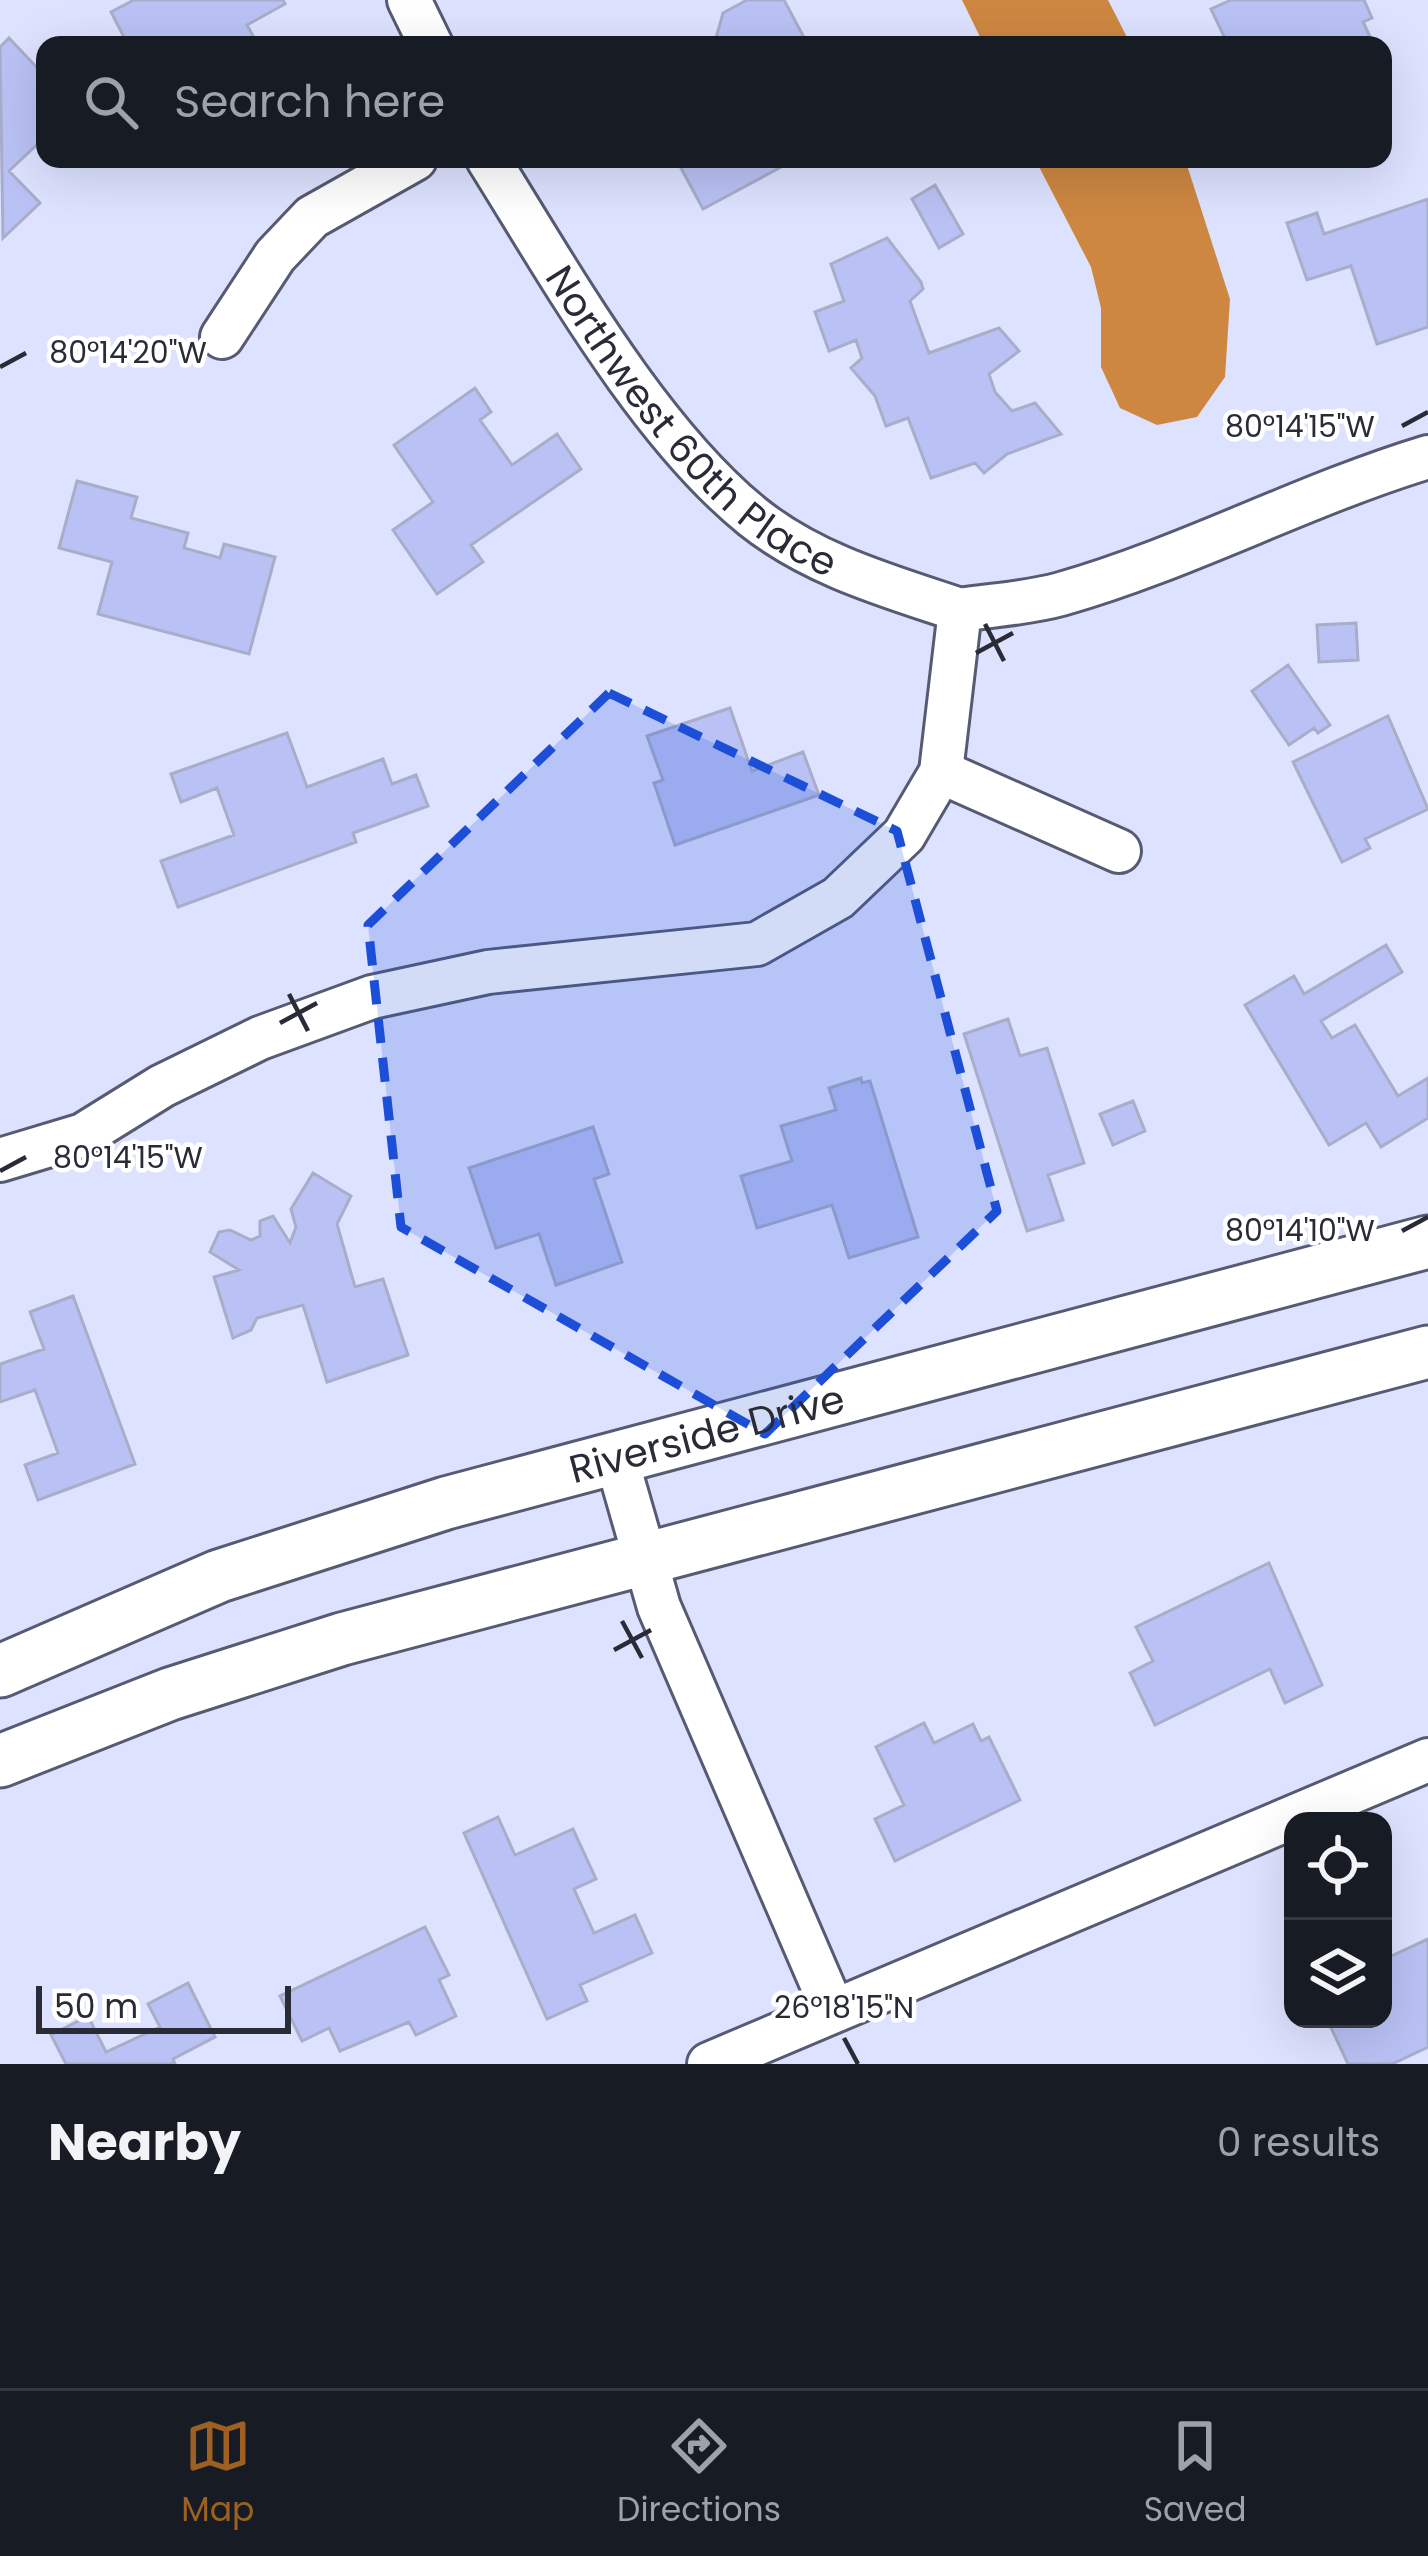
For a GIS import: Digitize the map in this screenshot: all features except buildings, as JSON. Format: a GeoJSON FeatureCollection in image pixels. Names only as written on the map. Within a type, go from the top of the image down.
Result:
{"type":"FeatureCollection","features":[{"type":"Feature","properties":{"kind":"street"},"geometry":{"type":"LineString","coordinates":[[409,0],[427,36]]}},
{"type":"Feature","properties":{"kind":"street"},"geometry":{"type":"LineString","coordinates":[[222,337],[274,256],[312,218],[399,168]]}},
{"type":"Feature","properties":{"kind":"street","name":"Northwest 60th Place"},"geometry":{"type":"LineString","coordinates":[[494,168],[595,331],[669,429],[753,517],[844,572],[960,610]]}},
{"type":"Feature","properties":{"kind":"street"},"geometry":{"type":"LineString","coordinates":[[0,1160],[83,1135],[163,1086],[260,1038],[371,997],[488,972],[757,944],[838,898],[904,835],[941,772],[960,610],[1079,588],[1167,558],[1360,478],[1428,457]]}},
{"type":"Feature","properties":{"kind":"street"},"geometry":{"type":"LineString","coordinates":[[941,772],[1119,851]]}},
{"type":"Feature","properties":{"kind":"street","name":"Riverside Drive"},"geometry":{"type":"LineString","coordinates":[[0,1671],[164,1598],[277,1556],[616,1456],[1428,1242]]}},
{"type":"Feature","properties":{"kind":"street"},"geometry":{"type":"LineString","coordinates":[[0,1761],[255,1666],[643,1556],[1428,1352]]}},
{"type":"Feature","properties":{"kind":"street"},"geometry":{"type":"LineString","coordinates":[[616,1456],[643,1556],[701,1710],[833,2010]]}},
{"type":"Feature","properties":{"kind":"street"},"geometry":{"type":"LineString","coordinates":[[710,2064],[1428,1760]]}},
{"type":"Feature","properties":{"kind":"highlighted area"},"geometry":{"type":"Polygon","coordinates":[[[609,693],[897,831],[997,1211],[765,1434],[401,1227],[368,925],[609,693]]]}},
{"type":"Feature","properties":{"kind":"shaded area"},"geometry":{"type":"Polygon","coordinates":[[[962,0],[1108,0],[1126,36],[980,36],[962,0]]]}},
{"type":"Feature","properties":{"kind":"shaded area"},"geometry":{"type":"Polygon","coordinates":[[[1040,168],[1188,168],[1230,299],[1225,377],[1197,417],[1157,425],[1120,408],[1101,367],[1101,308],[1091,267],[1040,168]]]}}]}
